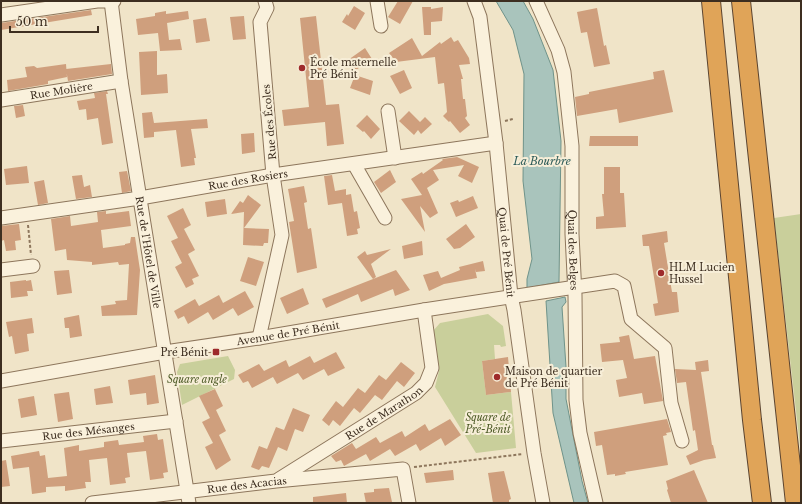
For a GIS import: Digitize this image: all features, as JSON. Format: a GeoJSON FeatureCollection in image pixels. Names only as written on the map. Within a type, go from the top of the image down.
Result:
{"type":"FeatureCollection","features":[{"type":"Feature","properties":{"kind":"highway"},"geometry":{"type":"LineString","coordinates":[[711,1],[752,420],[762,503]]}},
{"type":"Feature","properties":{"kind":"highway"},"geometry":{"type":"LineString","coordinates":[[740,1],[795,503]]}},
{"type":"Feature","properties":{"kind":"street","name":"Rue de l'Hôtel de Ville"},"geometry":{"type":"LineString","coordinates":[[111,1],[121,81],[188,497]]}},
{"type":"Feature","properties":{"kind":"street"},"geometry":{"type":"LineString","coordinates":[[1,15],[114,1]]}},
{"type":"Feature","properties":{"kind":"street","name":"Rue des Écoles"},"geometry":{"type":"LineString","coordinates":[[259,338],[282,235],[273,175],[260,22],[267,8],[265,1]]}},
{"type":"Feature","properties":{"kind":"street"},"geometry":{"type":"LineString","coordinates":[[377,1],[381,26]]}},
{"type":"Feature","properties":{"kind":"street","name":"Quai de Pré Bénit"},"geometry":{"type":"LineString","coordinates":[[474,1],[480,17],[496,143],[511,296],[534,453],[543,503]]}},
{"type":"Feature","properties":{"kind":"street","name":"Quai des Belges"},"geometry":{"type":"LineString","coordinates":[[536,1],[558,50],[564,72],[572,146],[571,288],[576,400],[580,433],[596,503]]}},
{"type":"Feature","properties":{"kind":"street","name":"Rue Molière"},"geometry":{"type":"LineString","coordinates":[[1,100],[121,81]]}},
{"type":"Feature","properties":{"kind":"street"},"geometry":{"type":"LineString","coordinates":[[388,111],[395,158]]}},
{"type":"Feature","properties":{"kind":"street","name":"Rue des Rosiers"},"geometry":{"type":"LineString","coordinates":[[1,218],[140,198],[273,175],[496,143]]}},
{"type":"Feature","properties":{"kind":"street"},"geometry":{"type":"LineString","coordinates":[[354,164],[385,218]]}},
{"type":"Feature","properties":{"kind":"street"},"geometry":{"type":"LineString","coordinates":[[1,270],[33,266]]}},
{"type":"Feature","properties":{"kind":"street","name":"Avenue de Pré Bénit"},"geometry":{"type":"LineString","coordinates":[[1,381],[165,352],[511,296],[615,281],[624,286],[630,319],[665,348],[671,402],[682,441]]}},
{"type":"Feature","properties":{"kind":"street","name":"Rue de Marathon"},"geometry":{"type":"LineString","coordinates":[[276,481],[416,393],[426,383],[432,368],[424,310]]}},
{"type":"Feature","properties":{"kind":"street","name":"Rue des Mésanges"},"geometry":{"type":"LineString","coordinates":[[1,441],[176,421]]}},
{"type":"Feature","properties":{"kind":"street"},"geometry":{"type":"LineString","coordinates":[[403,469],[409,503]]}},
{"type":"Feature","properties":{"kind":"street","name":"Rue des Acacias"},"geometry":{"type":"LineString","coordinates":[[92,503],[188,497],[276,481],[403,469]]}},
{"type":"Feature","properties":{"kind":"path"},"geometry":{"type":"LineString","coordinates":[[27,214],[33,266]]}},
{"type":"Feature","properties":{"kind":"path"},"geometry":{"type":"LineString","coordinates":[[403,469],[534,453]]}},
{"type":"Feature","properties":{"kind":"green space"},"geometry":{"type":"Polygon","coordinates":[[[801,214],[801,455],[774,218],[801,214]]]}},
{"type":"Feature","properties":{"kind":"green space","name":"Square de Pré-Bénit"},"geometry":{"type":"Polygon","coordinates":[[[488,314],[503,326],[506,346],[501,347],[500,345],[494,345],[495,359],[482,361],[486,395],[511,392],[516,448],[476,453],[435,387],[439,371],[433,331],[440,323],[488,314]]]}},
{"type":"Feature","properties":{"kind":"green space","name":"Square angle"},"geometry":{"type":"Polygon","coordinates":[[[228,356],[235,370],[234,379],[182,405],[177,372],[180,364],[228,356]]]}},
{"type":"Feature","properties":{"kind":"water","name":"La Bourbre"},"geometry":{"type":"Polygon","coordinates":[[[496,1],[523,1],[533,19],[553,70],[561,141],[559,282],[527,288],[527,279],[532,259],[523,181],[524,74],[513,30],[496,1]]]}},
{"type":"Feature","properties":{"kind":"water"},"geometry":{"type":"Polygon","coordinates":[[[565,297],[566,302],[562,307],[566,367],[566,399],[582,481],[588,503],[574,503],[553,413],[546,301],[565,297]]]}},
{"type":"Feature","properties":{"kind":"building"},"geometry":{"type":"Polygon","coordinates":[[[398,1],[413,1],[400,24],[388,17],[398,1]]]}},
{"type":"Feature","properties":{"kind":"building"},"geometry":{"type":"Polygon","coordinates":[[[354,6],[365,13],[355,30],[342,22],[354,6]]]}},
{"type":"Feature","properties":{"kind":"building"},"geometry":{"type":"Polygon","coordinates":[[[422,7],[431,7],[431,9],[443,7],[442,21],[431,22],[431,35],[424,35],[422,7]]]}},
{"type":"Feature","properties":{"kind":"building"},"geometry":{"type":"Polygon","coordinates":[[[597,8],[604,46],[606,45],[610,64],[594,67],[587,32],[581,33],[577,12],[597,8]]]}},
{"type":"Feature","properties":{"kind":"building"},"geometry":{"type":"Polygon","coordinates":[[[91,10],[92,15],[1,30],[1,23],[91,10]]]}},
{"type":"Feature","properties":{"kind":"building"},"geometry":{"type":"Polygon","coordinates":[[[166,11],[166,14],[188,11],[189,19],[167,23],[169,40],[180,39],[182,50],[160,51],[158,33],[138,35],[136,19],[155,16],[155,13],[166,11]]]}},
{"type":"Feature","properties":{"kind":"building"},"geometry":{"type":"Polygon","coordinates":[[[244,16],[246,39],[233,40],[230,17],[244,16]]]}},
{"type":"Feature","properties":{"kind":"building"},"geometry":{"type":"Polygon","coordinates":[[[316,16],[326,105],[339,104],[344,144],[327,146],[325,122],[284,126],[282,110],[309,107],[300,18],[316,16]]]}},
{"type":"Feature","properties":{"kind":"building"},"geometry":{"type":"Polygon","coordinates":[[[206,18],[210,41],[196,43],[193,20],[206,18]]]}},
{"type":"Feature","properties":{"kind":"building"},"geometry":{"type":"Polygon","coordinates":[[[451,37],[454,42],[458,40],[469,58],[470,64],[459,65],[463,79],[461,79],[463,99],[465,99],[467,116],[465,118],[470,125],[460,133],[450,121],[449,122],[443,116],[447,112],[444,83],[438,84],[435,57],[396,62],[389,53],[412,38],[422,56],[440,42],[441,44],[451,37]]]}},
{"type":"Feature","properties":{"kind":"building"},"geometry":{"type":"Polygon","coordinates":[[[365,48],[372,59],[356,70],[348,60],[365,48]]]}},
{"type":"Feature","properties":{"kind":"building"},"geometry":{"type":"Polygon","coordinates":[[[157,51],[157,75],[167,74],[168,93],[141,95],[139,52],[157,51]]]}},
{"type":"Feature","properties":{"kind":"building"},"geometry":{"type":"Polygon","coordinates":[[[66,64],[67,77],[48,81],[48,84],[8,91],[7,80],[27,77],[25,67],[34,66],[37,68],[66,64]]]}},
{"type":"Feature","properties":{"kind":"building"},"geometry":{"type":"Polygon","coordinates":[[[111,64],[112,74],[68,81],[66,69],[111,64]]]}},
{"type":"Feature","properties":{"kind":"building"},"geometry":{"type":"Polygon","coordinates":[[[404,70],[412,88],[400,94],[390,76],[404,70]]]}},
{"type":"Feature","properties":{"kind":"building"},"geometry":{"type":"Polygon","coordinates":[[[664,70],[673,112],[619,123],[617,109],[577,116],[575,97],[589,94],[589,92],[654,79],[653,72],[664,70]]]}},
{"type":"Feature","properties":{"kind":"building"},"geometry":{"type":"Polygon","coordinates":[[[355,75],[373,81],[370,95],[350,88],[355,75]]]}},
{"type":"Feature","properties":{"kind":"building"},"geometry":{"type":"Polygon","coordinates":[[[107,91],[108,94],[106,94],[113,143],[102,145],[98,118],[87,120],[86,109],[79,110],[77,101],[95,98],[94,93],[107,91]]]}},
{"type":"Feature","properties":{"kind":"building"},"geometry":{"type":"Polygon","coordinates":[[[23,105],[25,116],[16,118],[14,106],[23,105]]]}},
{"type":"Feature","properties":{"kind":"building"},"geometry":{"type":"Polygon","coordinates":[[[409,111],[420,122],[425,117],[432,124],[421,134],[418,130],[414,135],[399,121],[409,111]]]}},
{"type":"Feature","properties":{"kind":"building"},"geometry":{"type":"Polygon","coordinates":[[[152,112],[154,123],[207,119],[208,128],[191,129],[196,158],[194,158],[195,165],[181,167],[176,130],[154,132],[154,137],[144,138],[142,113],[152,112]]]}},
{"type":"Feature","properties":{"kind":"building"},"geometry":{"type":"Polygon","coordinates":[[[367,115],[380,129],[371,139],[364,131],[363,132],[356,126],[367,115]]]}},
{"type":"Feature","properties":{"kind":"building"},"geometry":{"type":"Polygon","coordinates":[[[254,133],[255,152],[242,154],[241,134],[254,133]]]}},
{"type":"Feature","properties":{"kind":"building"},"geometry":{"type":"Polygon","coordinates":[[[590,136],[638,136],[638,146],[589,146],[590,136]]]}},
{"type":"Feature","properties":{"kind":"building"},"geometry":{"type":"Polygon","coordinates":[[[457,157],[479,167],[472,183],[458,176],[464,165],[433,170],[439,180],[427,188],[438,213],[430,218],[420,206],[425,232],[401,199],[422,195],[411,179],[422,172],[423,174],[443,160],[442,159],[457,157]]]}},
{"type":"Feature","properties":{"kind":"building"},"geometry":{"type":"Polygon","coordinates":[[[27,166],[29,183],[6,185],[4,169],[27,166]]]}},
{"type":"Feature","properties":{"kind":"building"},"geometry":{"type":"Polygon","coordinates":[[[604,167],[620,167],[620,193],[624,193],[626,227],[596,229],[596,217],[604,216],[602,194],[604,194],[604,167]]]}},
{"type":"Feature","properties":{"kind":"building"},"geometry":{"type":"Polygon","coordinates":[[[390,170],[396,182],[381,193],[374,182],[390,170]]]}},
{"type":"Feature","properties":{"kind":"building"},"geometry":{"type":"Polygon","coordinates":[[[127,171],[131,191],[122,193],[119,172],[127,171]]]}},
{"type":"Feature","properties":{"kind":"building"},"geometry":{"type":"Polygon","coordinates":[[[82,175],[84,187],[90,185],[92,197],[76,199],[72,176],[82,175]]]}},
{"type":"Feature","properties":{"kind":"building"},"geometry":{"type":"Polygon","coordinates":[[[332,175],[335,191],[346,189],[346,195],[351,194],[354,212],[357,211],[360,228],[357,229],[358,234],[347,236],[342,203],[328,205],[324,176],[332,175]]]}},
{"type":"Feature","properties":{"kind":"building"},"geometry":{"type":"Polygon","coordinates":[[[44,180],[48,203],[38,205],[34,182],[44,180]]]}},
{"type":"Feature","properties":{"kind":"building"},"geometry":{"type":"Polygon","coordinates":[[[304,186],[307,202],[304,203],[308,229],[311,228],[317,268],[297,273],[289,222],[294,221],[288,189],[304,186]]]}},
{"type":"Feature","properties":{"kind":"building"},"geometry":{"type":"Polygon","coordinates":[[[248,195],[261,205],[244,228],[269,229],[268,243],[264,243],[263,246],[243,245],[244,212],[231,214],[240,201],[243,203],[248,195]]]}},
{"type":"Feature","properties":{"kind":"building"},"geometry":{"type":"Polygon","coordinates":[[[473,196],[478,208],[456,217],[450,203],[458,200],[459,202],[473,196]]]}},
{"type":"Feature","properties":{"kind":"building"},"geometry":{"type":"Polygon","coordinates":[[[225,199],[227,214],[207,217],[205,202],[225,199]]]}},
{"type":"Feature","properties":{"kind":"building"},"geometry":{"type":"Polygon","coordinates":[[[183,208],[191,225],[184,229],[195,250],[188,254],[199,276],[192,279],[194,284],[186,288],[175,267],[182,263],[171,241],[178,238],[167,216],[183,208]]]}},
{"type":"Feature","properties":{"kind":"building"},"geometry":{"type":"Polygon","coordinates":[[[106,211],[106,214],[129,211],[131,226],[101,230],[103,248],[125,245],[130,243],[131,237],[135,237],[140,270],[137,315],[102,316],[101,306],[116,304],[115,301],[127,300],[129,264],[119,265],[118,262],[92,265],[92,262],[67,260],[66,249],[55,251],[51,219],[70,216],[71,226],[98,222],[97,212],[106,211]]]}},
{"type":"Feature","properties":{"kind":"building"},"geometry":{"type":"Polygon","coordinates":[[[19,224],[21,240],[15,241],[16,250],[6,251],[4,240],[1,241],[1,226],[19,224]]]}},
{"type":"Feature","properties":{"kind":"building"},"geometry":{"type":"Polygon","coordinates":[[[466,224],[475,237],[460,248],[454,249],[446,239],[466,224]]]}},
{"type":"Feature","properties":{"kind":"building","name":"HLM Lucien Hussel"},"geometry":{"type":"Polygon","coordinates":[[[667,231],[668,242],[664,243],[672,292],[677,292],[679,312],[655,316],[653,304],[658,303],[649,246],[643,246],[642,235],[667,231]]]}},
{"type":"Feature","properties":{"kind":"building"},"geometry":{"type":"Polygon","coordinates":[[[422,241],[423,255],[404,259],[402,246],[422,241]]]}},
{"type":"Feature","properties":{"kind":"building"},"geometry":{"type":"Polygon","coordinates":[[[391,249],[371,264],[376,277],[373,279],[357,257],[365,251],[367,255],[391,249]]]}},
{"type":"Feature","properties":{"kind":"building"},"geometry":{"type":"Polygon","coordinates":[[[248,257],[264,262],[256,286],[240,281],[248,257]]]}},
{"type":"Feature","properties":{"kind":"building"},"geometry":{"type":"Polygon","coordinates":[[[483,261],[485,271],[476,272],[475,269],[477,278],[444,284],[429,291],[423,275],[438,271],[441,278],[460,270],[459,267],[483,261]]]}},
{"type":"Feature","properties":{"kind":"building"},"geometry":{"type":"Polygon","coordinates":[[[69,270],[72,293],[57,295],[54,271],[69,270]]]}},
{"type":"Feature","properties":{"kind":"building"},"geometry":{"type":"Polygon","coordinates":[[[396,270],[410,290],[395,296],[393,289],[361,302],[358,294],[326,308],[322,299],[396,270]]]}},
{"type":"Feature","properties":{"kind":"building"},"geometry":{"type":"Polygon","coordinates":[[[31,280],[33,291],[27,291],[28,296],[11,298],[10,282],[31,280]]]}},
{"type":"Feature","properties":{"kind":"building"},"geometry":{"type":"Polygon","coordinates":[[[303,288],[309,304],[287,314],[280,298],[303,288]]]}},
{"type":"Feature","properties":{"kind":"building"},"geometry":{"type":"Polygon","coordinates":[[[245,291],[254,307],[238,316],[233,308],[213,320],[208,312],[188,324],[184,316],[178,319],[174,311],[195,299],[199,306],[219,295],[223,303],[245,291]]]}},
{"type":"Feature","properties":{"kind":"building"},"geometry":{"type":"Polygon","coordinates":[[[79,315],[82,336],[70,338],[69,328],[65,328],[64,318],[79,315]]]}},
{"type":"Feature","properties":{"kind":"building"},"geometry":{"type":"Polygon","coordinates":[[[32,318],[34,333],[27,334],[29,351],[15,354],[12,336],[9,337],[6,322],[32,318]]]}},
{"type":"Feature","properties":{"kind":"building"},"geometry":{"type":"Polygon","coordinates":[[[629,335],[634,359],[655,356],[663,401],[644,404],[642,393],[619,397],[616,380],[627,378],[623,360],[602,362],[600,344],[620,342],[619,337],[629,335]]]}},
{"type":"Feature","properties":{"kind":"building"},"geometry":{"type":"Polygon","coordinates":[[[336,352],[345,368],[328,376],[324,369],[303,380],[298,373],[277,384],[273,377],[252,388],[248,381],[243,383],[238,375],[259,364],[264,371],[286,360],[289,367],[310,356],[314,363],[336,352]]]}},
{"type":"Feature","properties":{"kind":"building","name":"Maison de quartier de Pré Bénit"},"geometry":{"type":"Polygon","coordinates":[[[508,357],[511,392],[486,395],[482,361],[508,357]]]}},
{"type":"Feature","properties":{"kind":"building"},"geometry":{"type":"Polygon","coordinates":[[[708,360],[709,371],[701,372],[712,445],[716,458],[690,465],[686,456],[698,450],[695,430],[693,431],[686,382],[677,383],[675,369],[696,370],[695,362],[708,360]]]}},
{"type":"Feature","properties":{"kind":"building"},"geometry":{"type":"Polygon","coordinates":[[[401,362],[415,373],[404,387],[397,381],[382,400],[375,395],[360,413],[354,408],[340,426],[333,420],[329,426],[322,420],[336,401],[343,407],[358,388],[365,393],[379,375],[386,380],[401,362]]]}},
{"type":"Feature","properties":{"kind":"building"},"geometry":{"type":"Polygon","coordinates":[[[155,375],[159,403],[147,405],[146,393],[130,395],[128,380],[155,375]]]}},
{"type":"Feature","properties":{"kind":"building"},"geometry":{"type":"Polygon","coordinates":[[[110,386],[113,403],[96,405],[94,389],[110,386]]]}},
{"type":"Feature","properties":{"kind":"building"},"geometry":{"type":"Polygon","coordinates":[[[215,389],[223,406],[216,410],[226,431],[219,435],[231,460],[216,470],[205,447],[213,443],[202,422],[210,418],[199,396],[215,389]]]}},
{"type":"Feature","properties":{"kind":"building"},"geometry":{"type":"Polygon","coordinates":[[[69,392],[73,419],[58,422],[54,394],[69,392]]]}},
{"type":"Feature","properties":{"kind":"building"},"geometry":{"type":"Polygon","coordinates":[[[34,396],[37,415],[21,418],[18,399],[34,396]]]}},
{"type":"Feature","properties":{"kind":"building"},"geometry":{"type":"Polygon","coordinates":[[[293,408],[310,415],[303,432],[295,429],[287,451],[278,447],[269,468],[262,466],[259,470],[251,467],[259,446],[267,449],[276,427],[284,430],[293,408]]]}},
{"type":"Feature","properties":{"kind":"building"},"geometry":{"type":"Polygon","coordinates":[[[450,419],[461,435],[445,446],[441,438],[420,451],[416,444],[395,456],[390,449],[370,461],[366,454],[344,466],[341,460],[336,462],[331,456],[352,443],[356,449],[376,437],[380,443],[402,431],[405,437],[425,424],[429,431],[450,419]]]}},
{"type":"Feature","properties":{"kind":"building"},"geometry":{"type":"Polygon","coordinates":[[[667,419],[671,432],[666,433],[667,435],[663,436],[668,465],[625,472],[626,474],[615,476],[615,474],[607,475],[602,445],[596,446],[594,432],[667,419]]]}},
{"type":"Feature","properties":{"kind":"building"},"geometry":{"type":"Polygon","coordinates":[[[157,434],[158,440],[163,439],[168,472],[163,473],[164,478],[150,480],[146,451],[127,453],[130,477],[125,478],[126,483],[110,485],[107,458],[89,460],[91,482],[85,482],[86,488],[65,491],[65,486],[46,487],[46,492],[32,494],[29,467],[13,469],[11,456],[39,451],[40,456],[45,455],[48,478],[67,476],[64,448],[79,445],[79,451],[104,447],[104,442],[118,440],[119,445],[144,442],[143,436],[157,434]]]}},
{"type":"Feature","properties":{"kind":"building"},"geometry":{"type":"Polygon","coordinates":[[[6,460],[10,486],[1,487],[1,461],[6,460]]]}},
{"type":"Feature","properties":{"kind":"building"},"geometry":{"type":"Polygon","coordinates":[[[453,470],[454,480],[426,483],[424,473],[453,470]]]}},
{"type":"Feature","properties":{"kind":"building"},"geometry":{"type":"Polygon","coordinates":[[[694,470],[708,503],[671,503],[666,481],[694,470]]]}},
{"type":"Feature","properties":{"kind":"building"},"geometry":{"type":"Polygon","coordinates":[[[504,471],[511,499],[509,500],[509,503],[493,503],[488,473],[504,471]]]}},
{"type":"Feature","properties":{"kind":"building"},"geometry":{"type":"Polygon","coordinates":[[[389,488],[392,502],[366,503],[364,493],[374,492],[374,489],[389,488]]]}},
{"type":"Feature","properties":{"kind":"building"},"geometry":{"type":"Polygon","coordinates":[[[346,493],[347,503],[313,503],[313,497],[346,493]]]}},
{"type":"Feature","properties":{"kind":"place","name":"École maternelle Pré Bénit"},"geometry":{"type":"Point","coordinates":[302,68]}},
{"type":"Feature","properties":{"kind":"place","name":"HLM Lucien Hussel"},"geometry":{"type":"Point","coordinates":[661,273]}},
{"type":"Feature","properties":{"kind":"place","name":"Pré Bénit"},"geometry":{"type":"Point","coordinates":[216,352]}},
{"type":"Feature","properties":{"kind":"place","name":"Maison de quartier de Pré Bénit"},"geometry":{"type":"Point","coordinates":[497,377]}}]}
